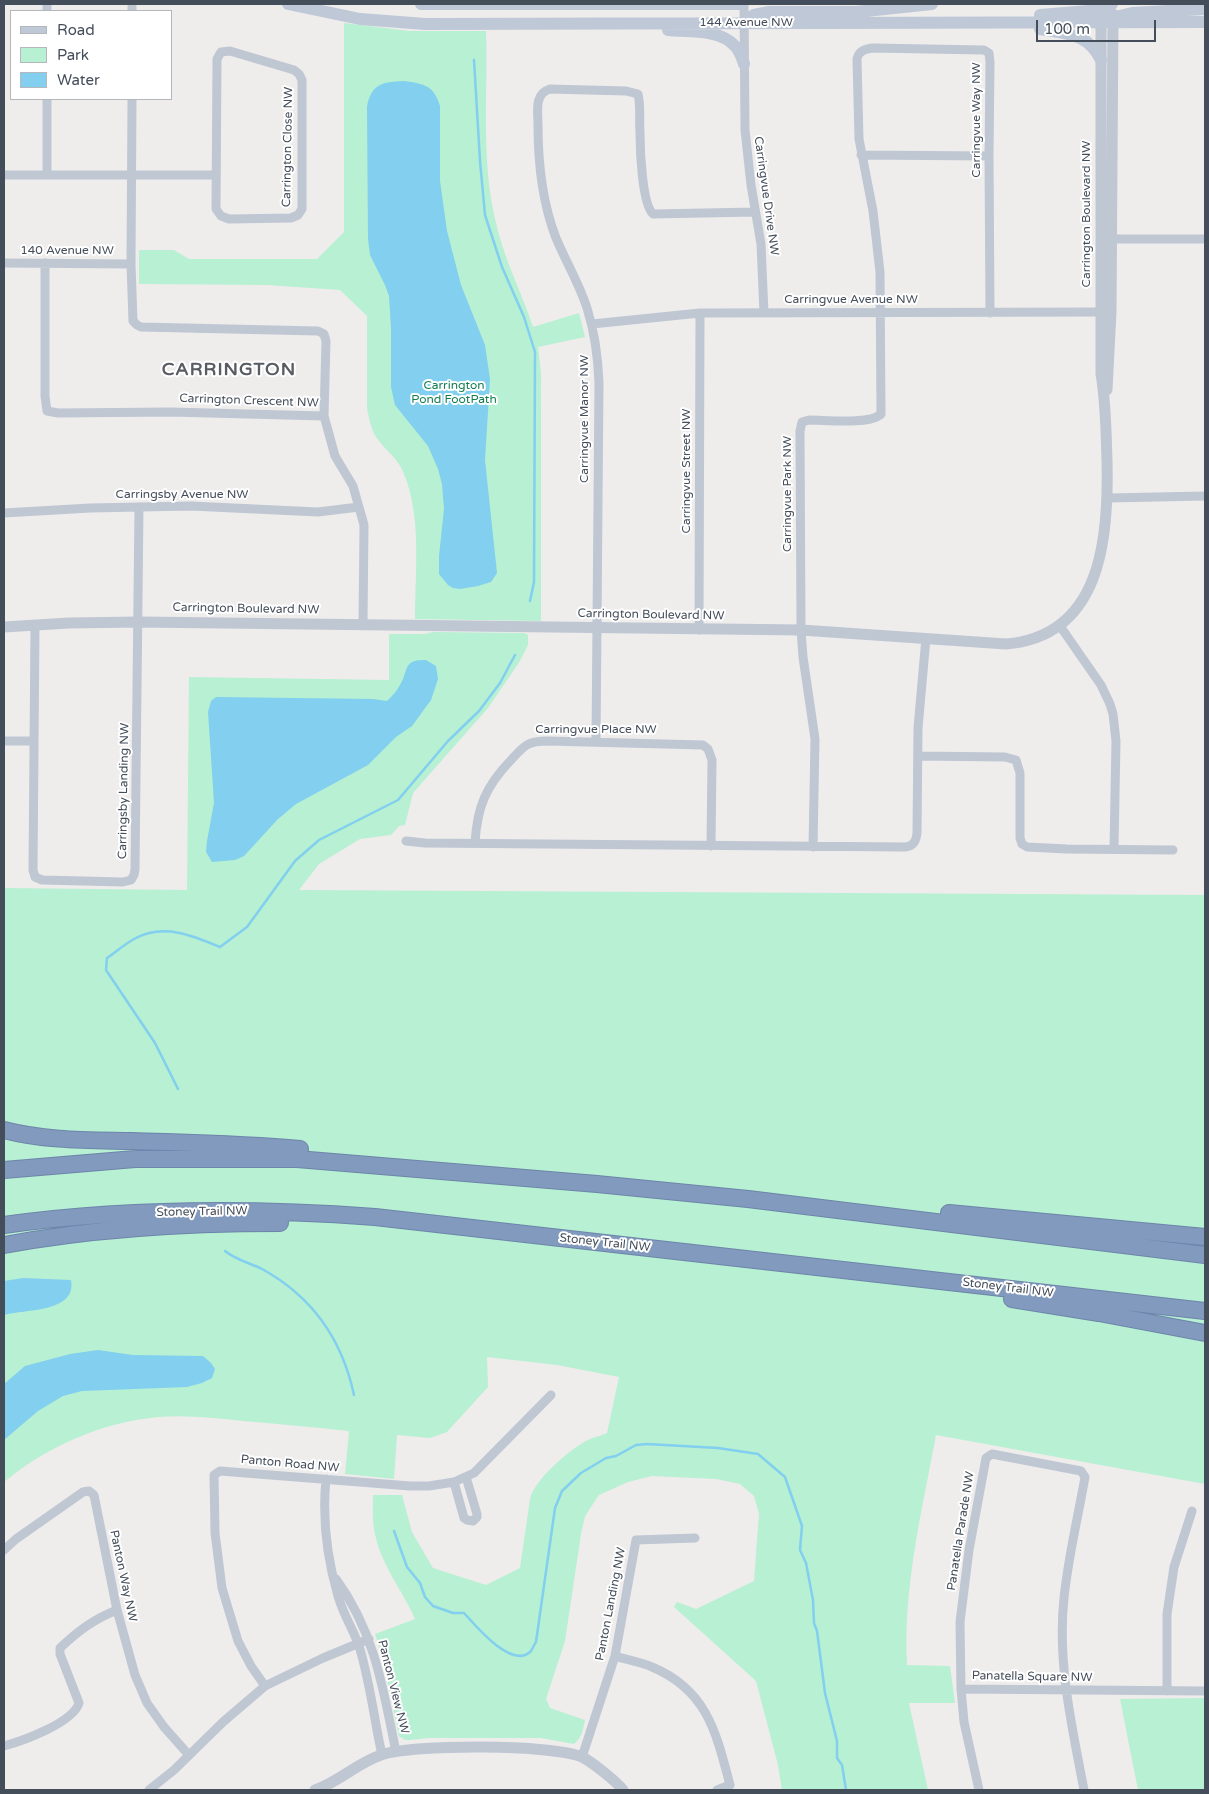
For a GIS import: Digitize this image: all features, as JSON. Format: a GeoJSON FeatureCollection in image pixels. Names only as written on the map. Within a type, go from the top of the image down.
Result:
{"type":"FeatureCollection","features":[{"type":"Feature","properties":{"kind":"highway"},"geometry":{"type":"LineString","coordinates":[[4,1130],[25,1136],[80,1140],[247,1145],[341,1153],[521,1172],[575,1183]]}},
{"type":"Feature","properties":{"kind":"highway"},"geometry":{"type":"LineString","coordinates":[[4,1170],[135,1159],[297,1159],[748,1199],[982,1215],[1205,1237]]}},
{"type":"Feature","properties":{"kind":"highway"},"geometry":{"type":"LineString","coordinates":[[748,1199],[1205,1255]]}},
{"type":"Feature","properties":{"kind":"highway","name":"Stoney Trail NW"},"geometry":{"type":"LineString","coordinates":[[4,1226],[100,1215],[239,1212],[334,1214],[718,1255],[1205,1311]]}},
{"type":"Feature","properties":{"kind":"highway"},"geometry":{"type":"LineString","coordinates":[[4,1245],[51,1236],[130,1228],[219,1223],[437,1225]]}},
{"type":"Feature","properties":{"kind":"highway"},"geometry":{"type":"LineString","coordinates":[[718,1255],[1099,1312],[1205,1332]]}},
{"type":"Feature","properties":{"kind":"main road","name":"144 Avenue NW"},"geometry":{"type":"LineString","coordinates":[[288,4],[350,17],[408,24],[1003,23],[1106,15],[1205,22]]}},
{"type":"Feature","properties":{"kind":"main road","name":"144 Avenue NW"},"geometry":{"type":"LineString","coordinates":[[421,4],[743,4]]}},
{"type":"Feature","properties":{"kind":"main road"},"geometry":{"type":"LineString","coordinates":[[744,22],[754,15],[769,12],[856,12],[932,4]]}},
{"type":"Feature","properties":{"kind":"main road"},"geometry":{"type":"LineString","coordinates":[[1106,15],[1108,8],[1113,4]]}},
{"type":"Feature","properties":{"kind":"main road"},"geometry":{"type":"LineString","coordinates":[[961,23],[1205,9]]}},
{"type":"Feature","properties":{"kind":"main road"},"geometry":{"type":"LineString","coordinates":[[1003,23],[1073,34],[1095,48],[1101,60]]}},
{"type":"Feature","properties":{"kind":"main road"},"geometry":{"type":"LineString","coordinates":[[589,24],[613,28],[662,29],[712,34],[722,37],[734,45],[744,64]]}},
{"type":"Feature","properties":{"kind":"street","name":"Carringvue Drive NW"},"geometry":{"type":"LineString","coordinates":[[743,4],[746,146],[763,260],[764,313]]}},
{"type":"Feature","properties":{"kind":"street","name":"Carrington Boulevard NW"},"geometry":{"type":"LineString","coordinates":[[1106,15],[1101,60],[1106,239]]}},
{"type":"Feature","properties":{"kind":"street","name":"Carrington Boulevard NW"},"geometry":{"type":"LineString","coordinates":[[4,627],[87,622],[138,622],[801,630],[998,644],[1014,643],[1042,635],[1060,626],[1074,612],[1091,583],[1104,536],[1108,498],[1106,404],[1109,376],[1106,312],[1106,15]]}},
{"type":"Feature","properties":{"kind":"street","name":"Carringvue Way NW"},"geometry":{"type":"LineString","coordinates":[[882,313],[880,272],[873,210],[861,155],[858,124],[857,58],[862,51],[873,48],[986,51],[990,56],[990,312]]}},
{"type":"Feature","properties":{"kind":"street","name":"Carrington Close NW"},"geometry":{"type":"LineString","coordinates":[[230,51],[294,70],[302,80],[302,209],[298,215],[291,218],[229,219],[221,216],[216,209],[216,175],[216,59],[221,52],[230,51]]}},
{"type":"Feature","properties":{"kind":"street","name":"Carringvue Manor NW"},"geometry":{"type":"LineString","coordinates":[[596,742],[599,383],[597,355],[592,324],[581,290],[556,238],[544,197],[539,159],[538,102],[540,96],[550,89],[626,91],[638,94],[640,100],[643,174],[648,206],[653,214],[755,212]]}},
{"type":"Feature","properties":{"kind":"street"},"geometry":{"type":"LineString","coordinates":[[47,100],[47,174]]}},
{"type":"Feature","properties":{"kind":"street"},"geometry":{"type":"LineString","coordinates":[[131,264],[132,100]]}},
{"type":"Feature","properties":{"kind":"street"},"geometry":{"type":"LineString","coordinates":[[861,155],[989,156]]}},
{"type":"Feature","properties":{"kind":"street"},"geometry":{"type":"LineString","coordinates":[[4,175],[216,175]]}},
{"type":"Feature","properties":{"kind":"street"},"geometry":{"type":"LineString","coordinates":[[1106,239],[1205,239]]}},
{"type":"Feature","properties":{"kind":"street","name":"140 Avenue NW"},"geometry":{"type":"LineString","coordinates":[[4,263],[131,264]]}},
{"type":"Feature","properties":{"kind":"street","name":"Carrington Crescent NW"},"geometry":{"type":"LineString","coordinates":[[45,263],[45,396],[47,411],[58,413],[171,412],[324,416],[326,341],[324,334],[318,331],[141,327],[133,321],[131,264]]}},
{"type":"Feature","properties":{"kind":"street","name":"Carringvue Avenue NW"},"geometry":{"type":"LineString","coordinates":[[592,324],[700,313],[1106,312]]}},
{"type":"Feature","properties":{"kind":"street","name":"Carringvue Street NW"},"geometry":{"type":"LineString","coordinates":[[700,313],[700,630]]}},
{"type":"Feature","properties":{"kind":"street","name":"Carringvue Park NW"},"geometry":{"type":"LineString","coordinates":[[801,630],[800,431],[802,422],[809,420],[868,420],[877,418],[882,414],[882,313]]}},
{"type":"Feature","properties":{"kind":"street"},"geometry":{"type":"LineString","coordinates":[[324,416],[335,456],[353,486],[364,525],[363,624]]}},
{"type":"Feature","properties":{"kind":"street"},"geometry":{"type":"LineString","coordinates":[[1108,498],[1205,496]]}},
{"type":"Feature","properties":{"kind":"street","name":"Carringsby Avenue NW"},"geometry":{"type":"LineString","coordinates":[[4,513],[139,507],[228,506],[318,512],[359,507]]}},
{"type":"Feature","properties":{"kind":"street"},"geometry":{"type":"LineString","coordinates":[[138,622],[139,507]]}},
{"type":"Feature","properties":{"kind":"street","name":"Carringsby Landing NW"},"geometry":{"type":"LineString","coordinates":[[35,625],[33,870],[35,877],[42,880],[123,882],[131,880],[135,869],[138,622]]}},
{"type":"Feature","properties":{"kind":"street"},"geometry":{"type":"LineString","coordinates":[[1060,626],[1101,685],[1113,714],[1116,741],[1114,850]]}},
{"type":"Feature","properties":{"kind":"street"},"geometry":{"type":"LineString","coordinates":[[801,630],[815,739],[813,847]]}},
{"type":"Feature","properties":{"kind":"street"},"geometry":{"type":"LineString","coordinates":[[406,841],[711,846],[912,846],[917,833],[920,703],[926,638]]}},
{"type":"Feature","properties":{"kind":"street"},"geometry":{"type":"LineString","coordinates":[[4,741],[34,742]]}},
{"type":"Feature","properties":{"kind":"street","name":"Carringvue Place NW"},"geometry":{"type":"LineString","coordinates":[[474,843],[477,818],[486,792],[500,772],[526,744],[533,741],[703,745],[708,749],[712,764],[711,846]]}},
{"type":"Feature","properties":{"kind":"street"},"geometry":{"type":"LineString","coordinates":[[918,756],[1014,758],[1019,767],[1019,836],[1022,844],[1027,847],[1034,849],[1173,850]]}},
{"type":"Feature","properties":{"kind":"street","name":"Panton Road NW"},"geometry":{"type":"LineString","coordinates":[[265,1686],[250,1666],[238,1641],[222,1588],[215,1534],[214,1475],[220,1471],[410,1486],[429,1486],[454,1482],[466,1477],[482,1466],[552,1395]]}},
{"type":"Feature","properties":{"kind":"street","name":"Panatella Parade NW"},"geometry":{"type":"LineString","coordinates":[[961,1689],[960,1622],[969,1550],[986,1458],[992,1454],[1081,1471],[1085,1477],[1064,1598],[1062,1640],[1066,1690],[1084,1790]]}},
{"type":"Feature","properties":{"kind":"street"},"geometry":{"type":"LineString","coordinates":[[454,1482],[464,1518],[473,1521],[477,1514],[466,1477]]}},
{"type":"Feature","properties":{"kind":"street","name":"Panton View NW"},"geometry":{"type":"LineString","coordinates":[[326,1479],[323,1502],[329,1559],[338,1596],[358,1644],[364,1664],[382,1755]]}},
{"type":"Feature","properties":{"kind":"street","name":"Panton Way NW"},"geometry":{"type":"LineString","coordinates":[[4,1550],[16,1539],[83,1492],[89,1492],[94,1495],[117,1610],[135,1675],[147,1703],[164,1727],[188,1754]]}},
{"type":"Feature","properties":{"kind":"street"},"geometry":{"type":"LineString","coordinates":[[1166,1691],[1167,1614],[1174,1567],[1192,1511]]}},
{"type":"Feature","properties":{"kind":"street","name":"Panton Landing NW"},"geometry":{"type":"LineString","coordinates":[[582,1757],[615,1656],[636,1540],[695,1538]]}},
{"type":"Feature","properties":{"kind":"street","name":"Panton View NW"},"geometry":{"type":"LineString","coordinates":[[334,1577],[356,1611],[369,1639],[396,1752]]}},
{"type":"Feature","properties":{"kind":"street"},"geometry":{"type":"LineString","coordinates":[[4,1746],[23,1741],[50,1729],[77,1709],[79,1703],[60,1654],[60,1648],[80,1629],[100,1616],[117,1610]]}},
{"type":"Feature","properties":{"kind":"street"},"geometry":{"type":"LineString","coordinates":[[149,1790],[174,1770],[188,1754],[265,1686],[369,1639]]}},
{"type":"Feature","properties":{"kind":"street"},"geometry":{"type":"LineString","coordinates":[[615,1656],[653,1667],[686,1687],[707,1714],[720,1747],[730,1785],[717,1790]]}},
{"type":"Feature","properties":{"kind":"street","name":"Panatella Square NW"},"geometry":{"type":"LineString","coordinates":[[979,1790],[964,1722],[961,1689],[1205,1691]]}},
{"type":"Feature","properties":{"kind":"street"},"geometry":{"type":"LineString","coordinates":[[315,1790],[327,1788],[362,1764],[382,1755],[417,1749],[490,1748],[550,1751],[582,1757],[618,1784],[623,1790]]}},
{"type":"Feature","properties":{"kind":"green space","name":"Carrington Pond FootPath"},"geometry":{"type":"Polygon","coordinates":[[[344,23],[410,31],[486,31],[488,172],[498,233],[533,327],[579,313],[585,337],[538,347],[541,373],[541,621],[415,619],[416,545],[410,491],[402,469],[376,437],[369,419],[367,408],[367,316],[340,290],[267,285],[139,284],[139,250],[174,250],[189,259],[317,259],[344,232],[344,23]]]}},
{"type":"Feature","properties":{"kind":"green space"},"geometry":{"type":"Polygon","coordinates":[[[433,632],[524,633],[528,635],[528,645],[520,661],[488,708],[413,793],[405,825],[399,826],[391,835],[360,839],[319,864],[299,890],[1205,895],[1205,1484],[936,1435],[911,1578],[908,1607],[907,1665],[950,1666],[955,1703],[909,1703],[928,1790],[782,1790],[778,1765],[756,1681],[674,1607],[677,1602],[696,1609],[754,1581],[759,1514],[754,1496],[740,1484],[716,1479],[652,1476],[628,1482],[599,1495],[585,1516],[565,1641],[546,1699],[550,1708],[585,1720],[583,1730],[577,1742],[574,1744],[541,1738],[430,1738],[405,1740],[399,1736],[382,1656],[375,1634],[415,1619],[387,1567],[378,1545],[373,1524],[373,1495],[402,1495],[412,1532],[433,1568],[486,1585],[520,1568],[530,1499],[538,1483],[554,1465],[572,1450],[588,1440],[607,1433],[619,1377],[557,1365],[487,1357],[488,1387],[447,1432],[430,1438],[397,1435],[394,1479],[345,1474],[349,1431],[180,1416],[138,1420],[97,1430],[39,1457],[4,1482],[4,888],[187,890],[189,677],[389,680],[389,634],[425,634],[433,632]]]}},
{"type":"Feature","properties":{"kind":"green space"},"geometry":{"type":"Polygon","coordinates":[[[1205,1698],[1205,1790],[1138,1790],[1120,1699],[1205,1698]]]}},
{"type":"Feature","properties":{"kind":"water"},"geometry":{"type":"Polygon","coordinates":[[[404,81],[427,87],[438,99],[440,106],[440,181],[447,231],[461,285],[485,345],[490,379],[485,460],[497,573],[491,582],[460,589],[448,585],[439,574],[444,509],[442,484],[428,446],[395,405],[391,387],[389,296],[370,255],[368,239],[367,107],[371,93],[379,86],[390,82],[404,81]]]}},
{"type":"Feature","properties":{"kind":"water"},"geometry":{"type":"Polygon","coordinates":[[[418,660],[426,660],[436,666],[438,679],[431,700],[412,726],[396,737],[368,765],[296,804],[278,819],[244,856],[235,860],[212,862],[206,852],[214,803],[208,712],[211,701],[216,697],[373,699],[387,701],[399,687],[407,667],[418,660]]]}},
{"type":"Feature","properties":{"kind":"water"},"geometry":{"type":"Polygon","coordinates":[[[23,1278],[71,1280],[71,1291],[66,1299],[48,1308],[4,1315],[4,1281],[23,1278]]]}},
{"type":"Feature","properties":{"kind":"water"},"geometry":{"type":"Polygon","coordinates":[[[98,1350],[133,1355],[203,1356],[215,1369],[212,1378],[187,1387],[82,1391],[63,1396],[38,1411],[4,1440],[4,1384],[25,1366],[70,1354],[98,1350]]]}},
{"type":"Feature","properties":{"kind":"waterway"},"geometry":{"type":"LineString","coordinates":[[474,60],[485,215],[502,267],[524,317],[535,352],[534,582],[530,601]]}},
{"type":"Feature","properties":{"kind":"waterway"},"geometry":{"type":"LineString","coordinates":[[178,1089],[155,1043],[106,970],[107,958],[132,940],[147,934],[168,931],[189,935],[220,947],[247,927],[295,861],[319,840],[398,800],[448,741],[479,711],[500,683],[515,655]]}},
{"type":"Feature","properties":{"kind":"waterway"},"geometry":{"type":"LineString","coordinates":[[225,1251],[280,1280],[310,1306],[323,1322],[342,1356],[354,1395]]}},
{"type":"Feature","properties":{"kind":"waterway"},"geometry":{"type":"LineString","coordinates":[[394,1531],[407,1567],[420,1583],[425,1597],[433,1606],[453,1613],[464,1613],[494,1643],[513,1655],[522,1656],[530,1652],[536,1642],[555,1508],[562,1491],[581,1473],[606,1458],[616,1456],[636,1445],[718,1448],[758,1454],[785,1477],[802,1526],[800,1550],[806,1563],[813,1600],[814,1623],[817,1631],[825,1693],[837,1741],[837,1758],[842,1765],[846,1790]]}},
{"type":"Feature","properties":{"kind":"district","name":"CARRINGTON"},"geometry":{"type":"Point","coordinates":[229,370]}}]}
